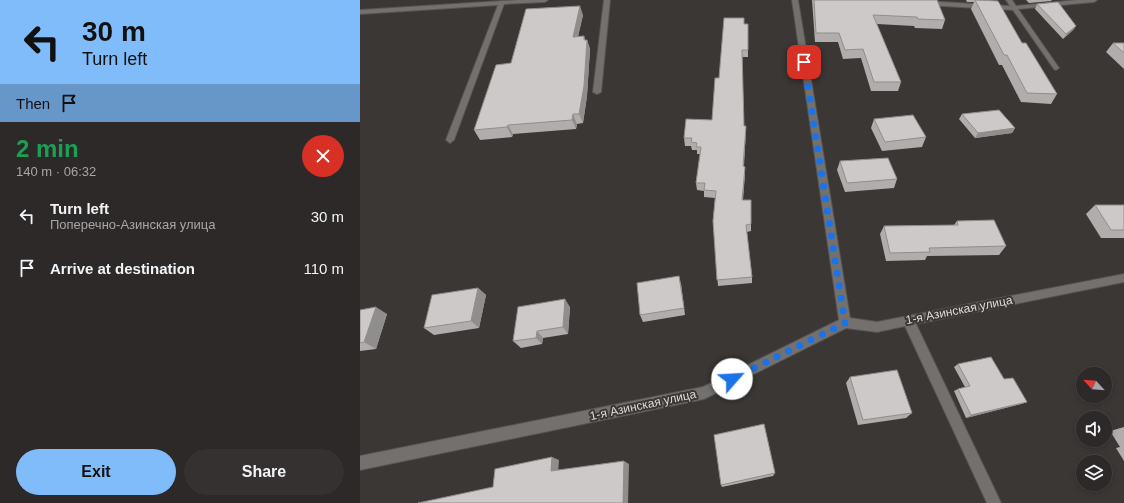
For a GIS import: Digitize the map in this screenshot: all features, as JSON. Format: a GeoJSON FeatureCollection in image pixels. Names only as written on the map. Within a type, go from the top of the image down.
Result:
{"type":"FeatureCollection","features":[{"type":"Feature","properties":{"kind":"street"},"geometry":{"type":"LineString","coordinates":[[360,12],[545,0]]}},
{"type":"Feature","properties":{"kind":"street"},"geometry":{"type":"LineString","coordinates":[[597,92],[606,0]]}},
{"type":"Feature","properties":{"kind":"street"},"geometry":{"type":"LineString","coordinates":[[795,0],[845,323]]}},
{"type":"Feature","properties":{"kind":"street"},"geometry":{"type":"LineString","coordinates":[[1008,0],[1056,68]]}},
{"type":"Feature","properties":{"kind":"street"},"geometry":{"type":"LineString","coordinates":[[916,2],[1015,8],[1094,0]]}},
{"type":"Feature","properties":{"kind":"street"},"geometry":{"type":"LineString","coordinates":[[450,140],[502,3]]}},
{"type":"Feature","properties":{"kind":"street","name":"1-я Азинская улица"},"geometry":{"type":"LineString","coordinates":[[360,463],[704,393],[845,323],[877,327],[1124,278]]}},
{"type":"Feature","properties":{"kind":"street"},"geometry":{"type":"LineString","coordinates":[[908,320],[994,503]]}},
{"type":"Feature","properties":{"kind":"building"},"geometry":{"type":"Polygon","coordinates":[[[814,0],[937,0],[945,20],[873,15],[901,82],[874,82],[863,49],[845,50],[839,33],[816,33],[814,0]]]}},
{"type":"Feature","properties":{"kind":"building"},"geometry":{"type":"Polygon","coordinates":[[[975,0],[998,1],[1022,43],[1026,43],[1057,94],[1027,93],[1007,55],[1004,55],[975,0]]]}},
{"type":"Feature","properties":{"kind":"building"},"geometry":{"type":"Polygon","coordinates":[[[1058,2],[1076,26],[1066,34],[1037,4],[1058,2]]]}},
{"type":"Feature","properties":{"kind":"building"},"geometry":{"type":"Polygon","coordinates":[[[580,6],[573,37],[584,36],[584,40],[587,40],[584,86],[579,114],[573,114],[572,120],[508,125],[507,127],[474,130],[496,65],[511,63],[526,9],[580,6]]]}},
{"type":"Feature","properties":{"kind":"building"},"geometry":{"type":"Polygon","coordinates":[[[724,18],[744,18],[744,24],[748,24],[748,50],[742,50],[744,126],[746,126],[743,166],[745,167],[742,200],[751,200],[751,224],[746,225],[752,277],[717,280],[713,221],[716,191],[704,190],[705,183],[696,183],[701,147],[696,147],[697,143],[691,142],[692,138],[684,138],[686,119],[712,120],[715,78],[719,78],[724,18]]]}},
{"type":"Feature","properties":{"kind":"building"},"geometry":{"type":"Polygon","coordinates":[[[1113,43],[1124,43],[1124,53],[1113,43]]]}},
{"type":"Feature","properties":{"kind":"building"},"geometry":{"type":"Polygon","coordinates":[[[999,110],[1015,128],[978,133],[962,114],[999,110]]]}},
{"type":"Feature","properties":{"kind":"building"},"geometry":{"type":"Polygon","coordinates":[[[913,115],[926,137],[885,142],[874,119],[913,115]]]}},
{"type":"Feature","properties":{"kind":"building"},"geometry":{"type":"Polygon","coordinates":[[[888,158],[897,179],[847,183],[840,161],[888,158]]]}},
{"type":"Feature","properties":{"kind":"building"},"geometry":{"type":"Polygon","coordinates":[[[1095,205],[1124,205],[1124,230],[1111,230],[1095,205]]]}},
{"type":"Feature","properties":{"kind":"building"},"geometry":{"type":"Polygon","coordinates":[[[994,220],[1006,246],[929,248],[930,252],[890,253],[884,226],[958,225],[957,221],[994,220]]]}},
{"type":"Feature","properties":{"kind":"building"},"geometry":{"type":"Polygon","coordinates":[[[679,276],[684,308],[640,315],[637,283],[679,276]]]}},
{"type":"Feature","properties":{"kind":"building"},"geometry":{"type":"Polygon","coordinates":[[[478,288],[471,321],[424,328],[432,295],[478,288]]]}},
{"type":"Feature","properties":{"kind":"building"},"geometry":{"type":"Polygon","coordinates":[[[565,299],[563,327],[537,331],[536,338],[513,341],[518,307],[565,299]]]}},
{"type":"Feature","properties":{"kind":"building"},"geometry":{"type":"Polygon","coordinates":[[[376,307],[364,342],[360,343],[360,310],[376,307]]]}},
{"type":"Feature","properties":{"kind":"building"},"geometry":{"type":"Polygon","coordinates":[[[991,357],[1004,379],[1013,378],[1027,402],[971,415],[958,389],[970,386],[958,364],[991,357]]]}},
{"type":"Feature","properties":{"kind":"building"},"geometry":{"type":"Polygon","coordinates":[[[897,370],[912,413],[863,420],[850,377],[897,370]]]}},
{"type":"Feature","properties":{"kind":"building"},"geometry":{"type":"Polygon","coordinates":[[[764,424],[775,473],[721,485],[714,435],[764,424]]]}},
{"type":"Feature","properties":{"kind":"building"},"geometry":{"type":"Polygon","coordinates":[[[552,457],[551,471],[624,461],[623,503],[418,503],[493,487],[495,469],[552,457]]]}},
{"type":"Feature","properties":{"kind":"route"},"geometry":{"type":"LineString","coordinates":[[732,379],[845,323],[804,62]]}}]}
